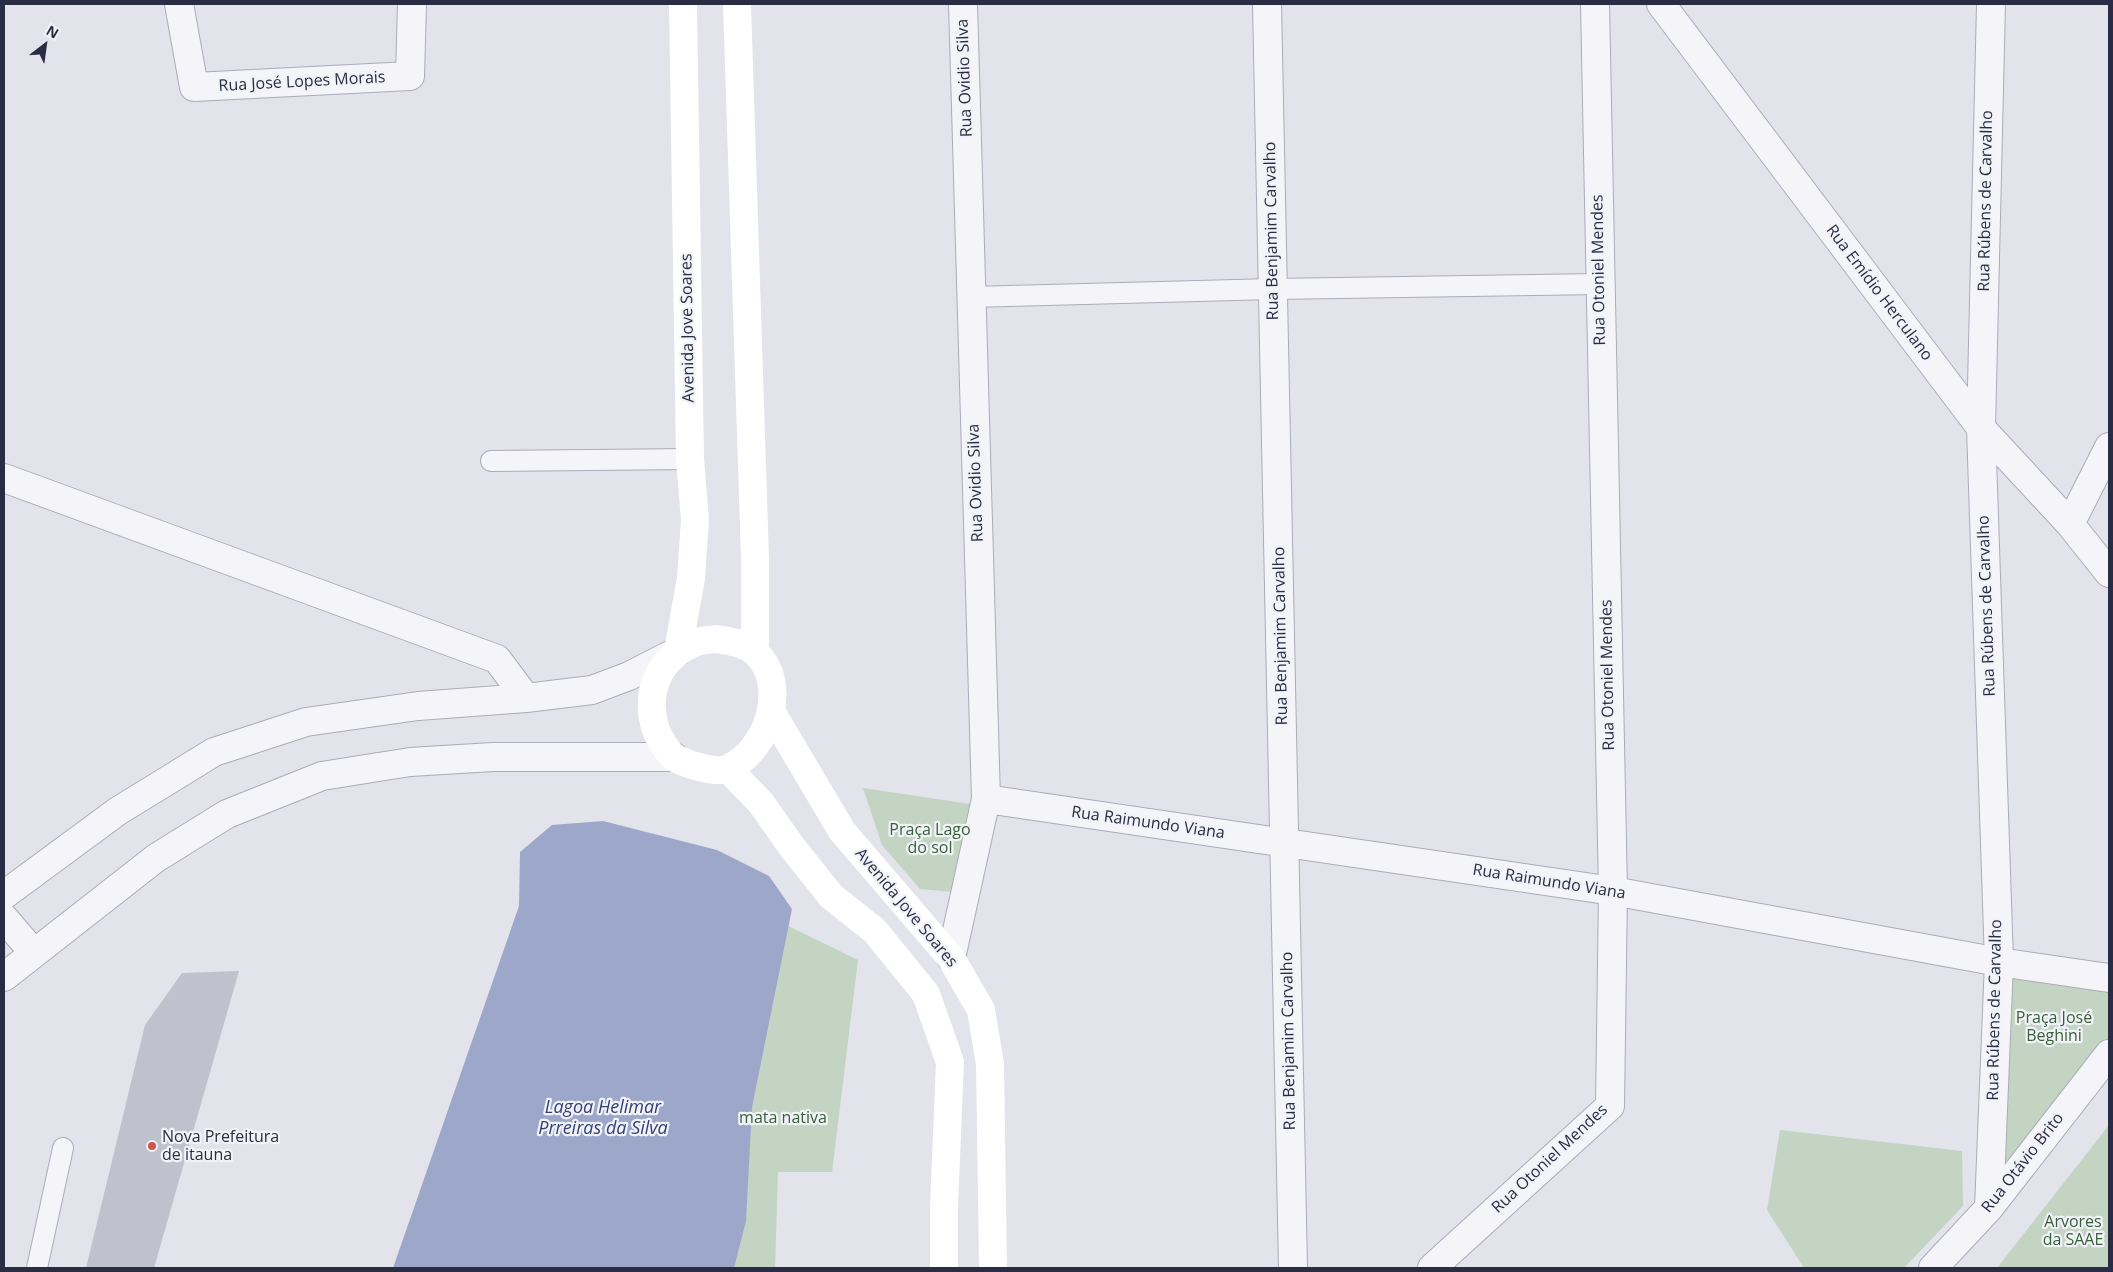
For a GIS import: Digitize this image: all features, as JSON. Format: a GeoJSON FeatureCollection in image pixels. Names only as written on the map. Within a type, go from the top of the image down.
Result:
{"type":"FeatureCollection","features":[{"type":"Feature","properties":{"kind":"main road","name":"Avenida Jove Soares"},"geometry":{"type":"LineString","coordinates":[[678,651],[691,578],[695,520],[690,459],[683,4]]}},
{"type":"Feature","properties":{"kind":"main road"},"geometry":{"type":"LineString","coordinates":[[737,4],[754,549],[755,652],[736,642],[716,639],[696,642],[678,651],[662,667],[652,688],[650,710],[656,732],[674,757],[707,770],[728,769],[762,803],[792,847],[831,896],[875,931],[926,994],[950,1062],[944,1207],[944,1268]]}},
{"type":"Feature","properties":{"kind":"main road","name":"Avenida Jove Soares"},"geometry":{"type":"LineString","coordinates":[[755,652],[766,666],[770,679],[772,713],[842,831],[951,958],[981,1010],[990,1064],[993,1268]]}},
{"type":"Feature","properties":{"kind":"main road","name":"Avenida Jove Soares"},"geometry":{"type":"LineString","coordinates":[[728,769],[756,746],[772,713]]}},
{"type":"Feature","properties":{"kind":"street","name":"Rua José Lopes Morais"},"geometry":{"type":"LineString","coordinates":[[180,4],[194,87],[410,76],[412,4]]}},
{"type":"Feature","properties":{"kind":"street","name":"Rua Ovidio Silva"},"geometry":{"type":"LineString","coordinates":[[951,958],[986,800],[964,4]]}},
{"type":"Feature","properties":{"kind":"street","name":"Rua Benjamim Carvalho"},"geometry":{"type":"LineString","coordinates":[[1267,4],[1293,1268]]}},
{"type":"Feature","properties":{"kind":"street","name":"Rua Otoniel Mendes"},"geometry":{"type":"LineString","coordinates":[[1432,1268],[1610,1106],[1613,891],[1599,284],[1595,4]]}},
{"type":"Feature","properties":{"kind":"street","name":"Rua Emídio Herculano"},"geometry":{"type":"LineString","coordinates":[[1661,4],[1981,428],[2070,524],[2109,574]]}},
{"type":"Feature","properties":{"kind":"street","name":"Rua Rúbens de Carvalho"},"geometry":{"type":"LineString","coordinates":[[1989,1208],[1999,962],[1981,428],[1991,4]]}},
{"type":"Feature","properties":{"kind":"street"},"geometry":{"type":"LineString","coordinates":[[2070,524],[2109,447]]}},
{"type":"Feature","properties":{"kind":"street"},"geometry":{"type":"LineString","coordinates":[[4,478],[497,659],[526,698]]}},
{"type":"Feature","properties":{"kind":"street"},"geometry":{"type":"LineString","coordinates":[[4,895],[118,811],[214,752],[306,722],[418,706],[526,698],[592,690],[629,676],[678,651]]}},
{"type":"Feature","properties":{"kind":"street"},"geometry":{"type":"LineString","coordinates":[[4,977],[156,858],[227,814],[322,776],[410,762],[492,757],[674,757]]}},
{"type":"Feature","properties":{"kind":"street","name":"Rua Raimundo Viana"},"geometry":{"type":"LineString","coordinates":[[986,800],[1613,891],[1999,962],[2109,978]]}},
{"type":"Feature","properties":{"kind":"street"},"geometry":{"type":"LineString","coordinates":[[4,918],[34,953]]}},
{"type":"Feature","properties":{"kind":"street","name":"Rua Otávio Brito"},"geometry":{"type":"LineString","coordinates":[[1933,1268],[1989,1208],[2109,1054]]}},
{"type":"Feature","properties":{"kind":"lane"},"geometry":{"type":"LineString","coordinates":[[971,298],[1273,289],[1599,284]]}},
{"type":"Feature","properties":{"kind":"lane"},"geometry":{"type":"LineString","coordinates":[[491,461],[690,459]]}},
{"type":"Feature","properties":{"kind":"lane"},"geometry":{"type":"LineString","coordinates":[[37,1268],[63,1148]]}},
{"type":"Feature","properties":{"kind":"green space","name":"Praça Lago do sol"},"geometry":{"type":"Polygon","coordinates":[[[863,788],[977,805],[963,893],[920,889],[882,845],[863,788]]]}},
{"type":"Feature","properties":{"kind":"green space","name":"mata nativa"},"geometry":{"type":"Polygon","coordinates":[[[778,921],[858,960],[832,1172],[778,1172],[775,1268],[684,1268],[778,921]]]}},
{"type":"Feature","properties":{"kind":"green space","name":"Praça José Beghini"},"geometry":{"type":"Polygon","coordinates":[[[2006,970],[2109,985],[2109,1039],[1998,1182],[2006,970]]]}},
{"type":"Feature","properties":{"kind":"green space","name":"Arvores da SAAE"},"geometry":{"type":"Polygon","coordinates":[[[2109,1125],[2109,1268],[1997,1268],[2109,1125]]]}},
{"type":"Feature","properties":{"kind":"green space"},"geometry":{"type":"Polygon","coordinates":[[[1780,1130],[1962,1151],[1963,1206],[1904,1268],[1804,1268],[1767,1210],[1780,1130]]]}},
{"type":"Feature","properties":{"kind":"water","name":"Lagoa Helimar Prreiras da Silva"},"geometry":{"type":"Polygon","coordinates":[[[603,821],[717,850],[769,876],[792,909],[752,1107],[746,1221],[734,1268],[393,1268],[519,906],[520,852],[552,825],[603,821]]]}},
{"type":"Feature","properties":{"kind":"building","name":"Nova Prefeitura de itauna"},"geometry":{"type":"Polygon","coordinates":[[[239,971],[154,1268],[86,1268],[145,1025],[182,973],[239,971]]]}},
{"type":"Feature","properties":{"kind":"place","name":"Nova Prefeitura de itauna"},"geometry":{"type":"Point","coordinates":[152,1146]}}]}
